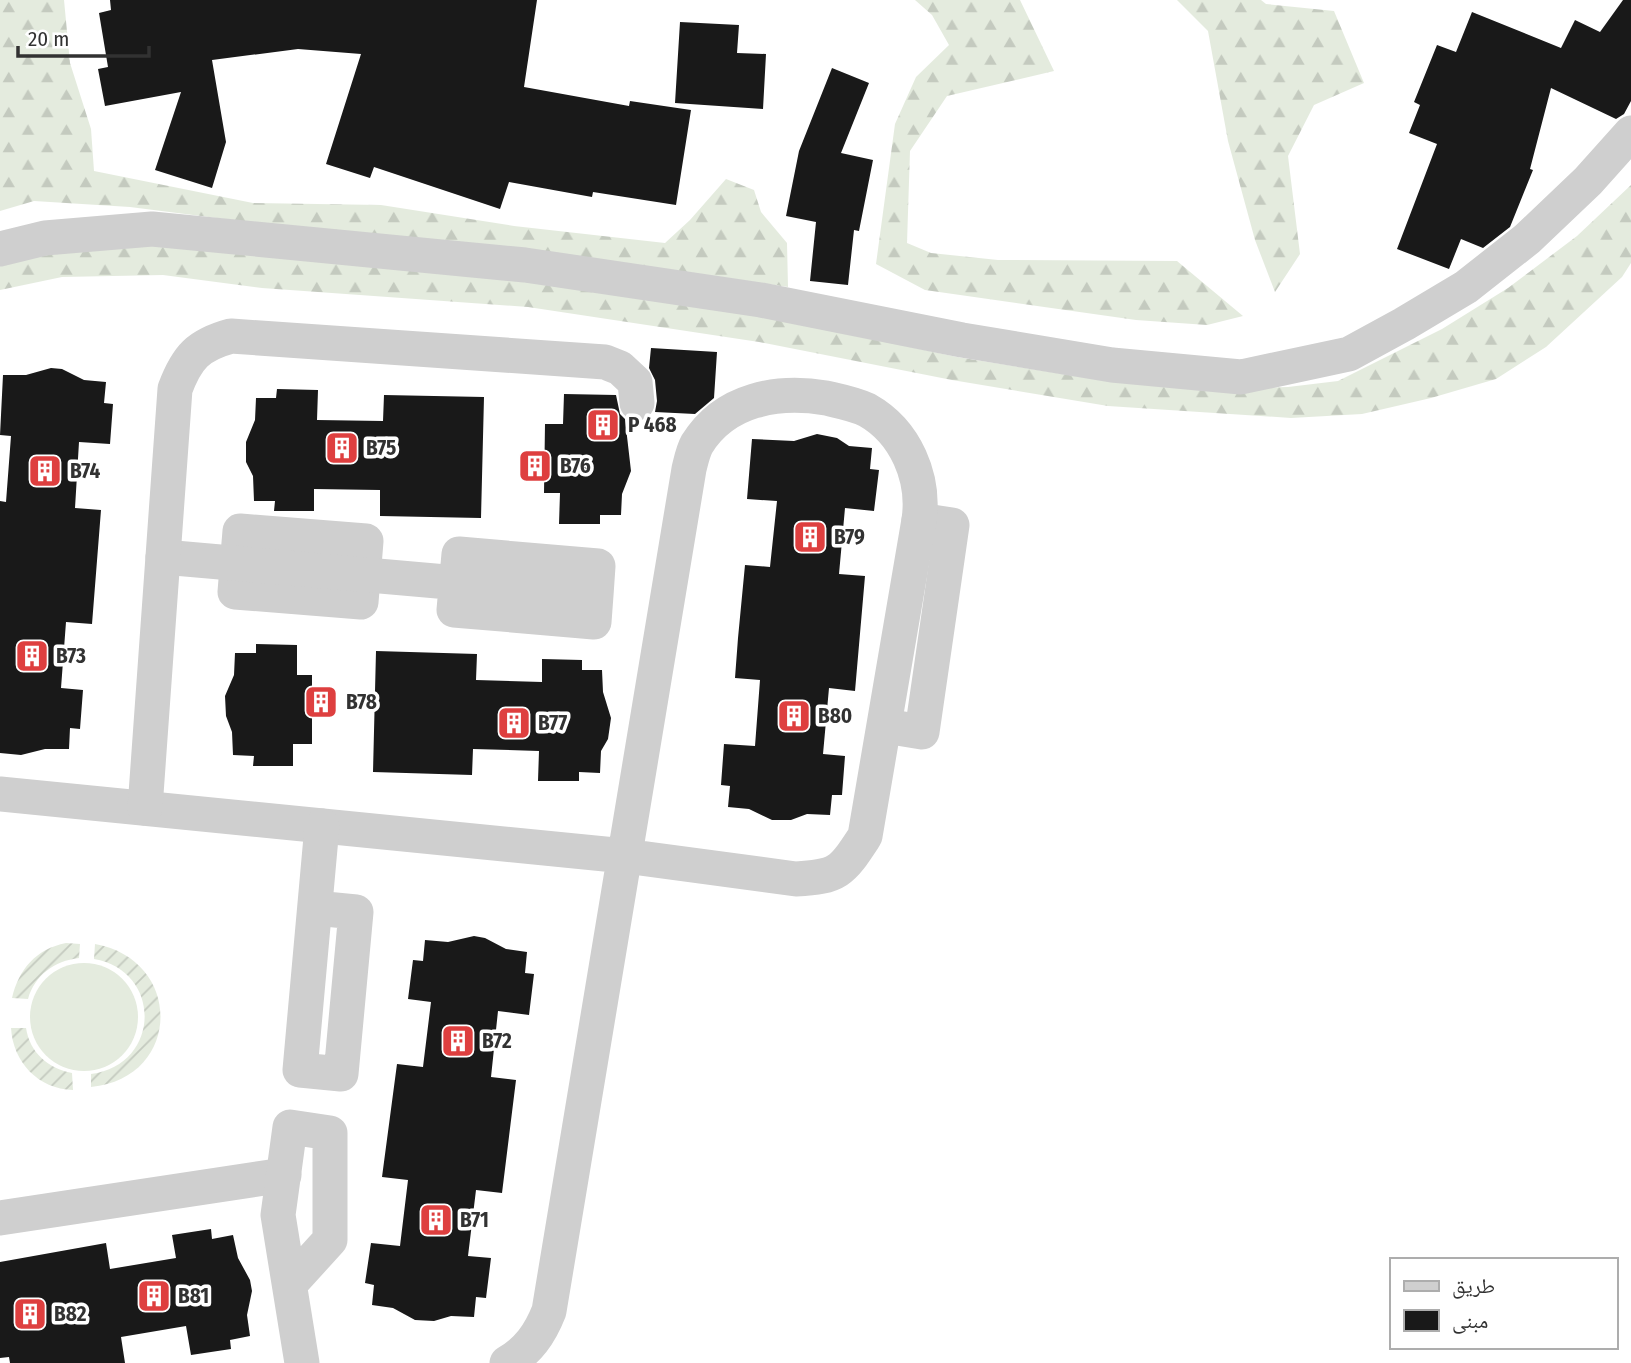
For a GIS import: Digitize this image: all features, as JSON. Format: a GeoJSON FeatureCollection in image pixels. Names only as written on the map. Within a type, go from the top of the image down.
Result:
{"type":"FeatureCollection","features":[{"type":"Feature","properties":{"kind":"street"},"geometry":{"type":"LineString","coordinates":[[0,249],[45,238],[152,229],[525,265],[761,300],[962,340],[1112,365],[1241,377],[1349,354],[1466,287],[1536,231],[1588,181],[1631,133]]}},
{"type":"Feature","properties":{"kind":"street"},"geometry":{"type":"LineString","coordinates":[[145,808],[175,389],[186,362],[199,349],[231,336],[605,362],[620,368],[635,382],[637,403]]}},
{"type":"Feature","properties":{"kind":"street"},"geometry":{"type":"LineString","coordinates":[[0,794],[625,856],[796,879],[822,878],[846,866],[865,836],[922,503],[918,476],[906,448],[887,425],[867,410],[844,402],[777,395],[749,401],[728,412],[709,428],[696,446],[689,469],[625,856],[550,1311],[540,1333],[519,1356],[507,1363]]}},
{"type":"Feature","properties":{"kind":"street"},"geometry":{"type":"LineString","coordinates":[[240,531],[366,541],[363,575],[361,602],[235,592],[240,531]]}},
{"type":"Feature","properties":{"kind":"street"},"geometry":{"type":"LineString","coordinates":[[459,554],[598,566],[594,622],[454,610],[456,583],[459,554]]}},
{"type":"Feature","properties":{"kind":"street"},"geometry":{"type":"LineString","coordinates":[[163,557],[238,564]]}},
{"type":"Feature","properties":{"kind":"street"},"geometry":{"type":"LineString","coordinates":[[363,575],[456,583]]}},
{"type":"Feature","properties":{"kind":"street"},"geometry":{"type":"LineString","coordinates":[[315,908],[322,826]]}},
{"type":"Feature","properties":{"kind":"street"},"geometry":{"type":"LineString","coordinates":[[290,1284],[330,1240],[330,1133],[290,1127],[278,1215],[302,1363]]}},
{"type":"Feature","properties":{"kind":"street"},"geometry":{"type":"LineString","coordinates":[[0,1218],[284,1175]]}},
{"type":"Feature","properties":{"kind":"green space"},"geometry":{"type":"Polygon","coordinates":[[[0,0],[64,0],[70,63],[91,129],[94,171],[253,203],[381,205],[514,226],[665,243],[690,220],[726,179],[754,190],[761,212],[787,243],[788,287],[666,269],[130,207],[34,201],[0,211],[0,0]]]}},
{"type":"Feature","properties":{"kind":"green space"},"geometry":{"type":"Polygon","coordinates":[[[915,0],[1020,0],[1054,71],[947,96],[910,151],[907,243],[931,253],[998,260],[1177,261],[1243,316],[1207,325],[1136,320],[925,290],[876,264],[895,124],[916,77],[949,45],[932,15],[915,0]]]}},
{"type":"Feature","properties":{"kind":"green space"},"geometry":{"type":"Polygon","coordinates":[[[1177,0],[1261,0],[1266,4],[1334,11],[1364,83],[1314,105],[1288,156],[1300,254],[1275,292],[1255,240],[1228,141],[1208,31],[1177,0]]]}},
{"type":"Feature","properties":{"kind":"green space"},"geometry":{"type":"Polygon","coordinates":[[[1631,185],[1631,263],[1622,277],[1546,347],[1496,379],[1362,414],[1291,418],[1108,406],[952,380],[759,342],[528,307],[262,288],[163,275],[62,277],[0,290],[0,261],[153,242],[530,275],[763,315],[957,357],[1106,381],[1249,388],[1288,387],[1338,381],[1442,329],[1508,288],[1577,236],[1631,185]]]}},
{"type":"Feature","properties":{"kind":"green space"},"geometry":{"type":"Polygon","coordinates":[[[66,943],[80,944],[79,958],[61,962],[47,971],[35,983],[28,999],[12,998],[19,978],[30,962],[46,950],[66,943]]]}},
{"type":"Feature","properties":{"kind":"green space"},"geometry":{"type":"Polygon","coordinates":[[[95,944],[124,954],[145,972],[157,994],[160,1018],[156,1042],[143,1063],[121,1079],[91,1087],[91,1074],[114,1067],[131,1054],[141,1037],[145,1018],[142,998],[132,981],[117,967],[94,959],[95,944]]]}},
{"type":"Feature","properties":{"kind":"green space"},"geometry":{"type":"Polygon","coordinates":[[[84,963],[105,967],[122,979],[134,996],[138,1017],[134,1038],[122,1055],[105,1067],[84,1071],[63,1067],[46,1055],[34,1038],[30,1017],[34,996],[46,979],[63,967],[84,963]]]}},
{"type":"Feature","properties":{"kind":"green space"},"geometry":{"type":"Polygon","coordinates":[[[11,1028],[26,1028],[32,1045],[41,1058],[63,1071],[72,1073],[73,1090],[49,1085],[30,1071],[17,1052],[11,1028]]]}},
{"type":"Feature","properties":{"kind":"building"},"geometry":{"type":"Polygon","coordinates":[[[110,0],[537,0],[524,87],[629,106],[630,101],[691,110],[676,205],[593,192],[592,197],[509,182],[500,209],[374,167],[370,178],[326,164],[361,54],[298,49],[212,60],[226,142],[212,188],[155,170],[181,92],[105,106],[98,69],[108,67],[99,13],[111,10],[110,0]]]}},
{"type":"Feature","properties":{"kind":"building"},"geometry":{"type":"Polygon","coordinates":[[[1623,0],[1631,0],[1631,101],[1624,114],[1616,119],[1551,88],[1530,169],[1533,170],[1510,227],[1483,248],[1461,239],[1449,269],[1397,249],[1437,144],[1409,133],[1420,105],[1414,102],[1437,45],[1456,52],[1472,12],[1561,48],[1575,20],[1600,32],[1623,0]]]}},
{"type":"Feature","properties":{"kind":"building"},"geometry":{"type":"Polygon","coordinates":[[[680,22],[739,25],[737,53],[766,54],[763,109],[675,103],[680,22]]]}},
{"type":"Feature","properties":{"kind":"building"},"geometry":{"type":"Polygon","coordinates":[[[832,68],[869,83],[841,153],[873,160],[859,231],[854,230],[848,285],[810,281],[816,222],[786,216],[799,151],[832,68]]]}},
{"type":"Feature","properties":{"kind":"building"},"geometry":{"type":"Polygon","coordinates":[[[651,348],[717,352],[714,398],[695,414],[655,412],[655,380],[649,368],[651,348]]]}},
{"type":"Feature","properties":{"kind":"building"},"geometry":{"type":"Polygon","coordinates":[[[51,368],[62,369],[84,380],[106,382],[104,403],[113,404],[110,444],[79,442],[75,508],[101,510],[92,624],[66,622],[61,688],[83,690],[80,729],[70,728],[69,749],[45,749],[21,755],[0,753],[0,501],[6,502],[11,436],[0,435],[3,375],[26,375],[51,368]]]}},
{"type":"Feature","properties":{"kind":"building","name":"B75"},"geometry":{"type":"Polygon","coordinates":[[[277,389],[318,390],[317,420],[383,421],[384,395],[484,397],[481,518],[380,516],[380,490],[314,489],[314,511],[274,511],[275,501],[254,501],[253,476],[246,462],[246,442],[255,420],[256,398],[276,398],[277,389]]]}},
{"type":"Feature","properties":{"kind":"building"},"geometry":{"type":"Polygon","coordinates":[[[564,394],[616,395],[620,414],[625,419],[631,471],[622,494],[621,515],[600,515],[600,524],[559,524],[560,493],[544,493],[545,424],[563,424],[564,394]]]}},
{"type":"Feature","properties":{"kind":"building"},"geometry":{"type":"Polygon","coordinates":[[[817,434],[837,438],[849,446],[872,448],[870,469],[879,470],[874,511],[845,508],[839,574],[865,576],[855,691],[829,688],[823,754],[845,756],[842,795],[832,795],[830,815],[807,814],[791,820],[772,820],[749,809],[728,807],[730,786],[721,785],[724,744],[755,746],[760,680],[735,678],[738,638],[745,565],[770,567],[777,501],[747,499],[752,439],[794,441],[817,434]]]}},
{"type":"Feature","properties":{"kind":"building"},"geometry":{"type":"Polygon","coordinates":[[[256,644],[297,645],[297,675],[312,675],[312,744],[293,744],[293,766],[253,766],[254,756],[233,755],[225,696],[234,675],[235,653],[256,653],[256,644]]]}},
{"type":"Feature","properties":{"kind":"building","name":"B77"},"geometry":{"type":"Polygon","coordinates":[[[376,651],[477,654],[476,680],[542,682],[542,659],[582,660],[582,670],[602,670],[603,692],[611,718],[608,739],[601,751],[600,773],[579,772],[579,781],[538,781],[539,751],[473,749],[472,775],[373,772],[376,651]]]}},
{"type":"Feature","properties":{"kind":"building"},"geometry":{"type":"Polygon","coordinates":[[[474,936],[485,938],[506,949],[527,952],[525,973],[534,974],[529,1015],[498,1011],[491,1077],[516,1080],[502,1193],[476,1190],[468,1256],[491,1258],[486,1298],[476,1297],[474,1317],[451,1316],[434,1321],[415,1320],[393,1308],[372,1305],[374,1285],[365,1283],[371,1243],[400,1246],[408,1180],[382,1177],[397,1064],[423,1067],[431,1002],[408,999],[413,960],[423,961],[425,940],[448,942],[474,936]]]}},
{"type":"Feature","properties":{"kind":"building","name":"B81"},"geometry":{"type":"Polygon","coordinates":[[[211,1229],[212,1239],[233,1235],[238,1258],[250,1280],[252,1291],[247,1315],[250,1336],[230,1340],[231,1349],[191,1355],[186,1326],[121,1337],[125,1363],[10,1363],[9,1357],[0,1358],[0,1262],[106,1243],[110,1269],[176,1258],[172,1235],[211,1229]]]}},
{"type":"Feature","properties":{"kind":"place","name":"P 468"},"geometry":{"type":"Point","coordinates":[603,425]}},
{"type":"Feature","properties":{"kind":"place","name":"B75"},"geometry":{"type":"Point","coordinates":[342,448]}},
{"type":"Feature","properties":{"kind":"place","name":"B76"},"geometry":{"type":"Point","coordinates":[535,466]}},
{"type":"Feature","properties":{"kind":"place","name":"B74"},"geometry":{"type":"Point","coordinates":[45,471]}},
{"type":"Feature","properties":{"kind":"place","name":"B79"},"geometry":{"type":"Point","coordinates":[810,537]}},
{"type":"Feature","properties":{"kind":"place","name":"B73"},"geometry":{"type":"Point","coordinates":[32,656]}},
{"type":"Feature","properties":{"kind":"place","name":"B78"},"geometry":{"type":"Point","coordinates":[321,702]}},
{"type":"Feature","properties":{"kind":"place","name":"B80"},"geometry":{"type":"Point","coordinates":[794,716]}},
{"type":"Feature","properties":{"kind":"place","name":"B77"},"geometry":{"type":"Point","coordinates":[514,723]}},
{"type":"Feature","properties":{"kind":"place","name":"B72"},"geometry":{"type":"Point","coordinates":[458,1041]}},
{"type":"Feature","properties":{"kind":"place","name":"B71"},"geometry":{"type":"Point","coordinates":[436,1220]}},
{"type":"Feature","properties":{"kind":"place","name":"B81"},"geometry":{"type":"Point","coordinates":[154,1296]}},
{"type":"Feature","properties":{"kind":"place","name":"B82"},"geometry":{"type":"Point","coordinates":[30,1314]}}]}
